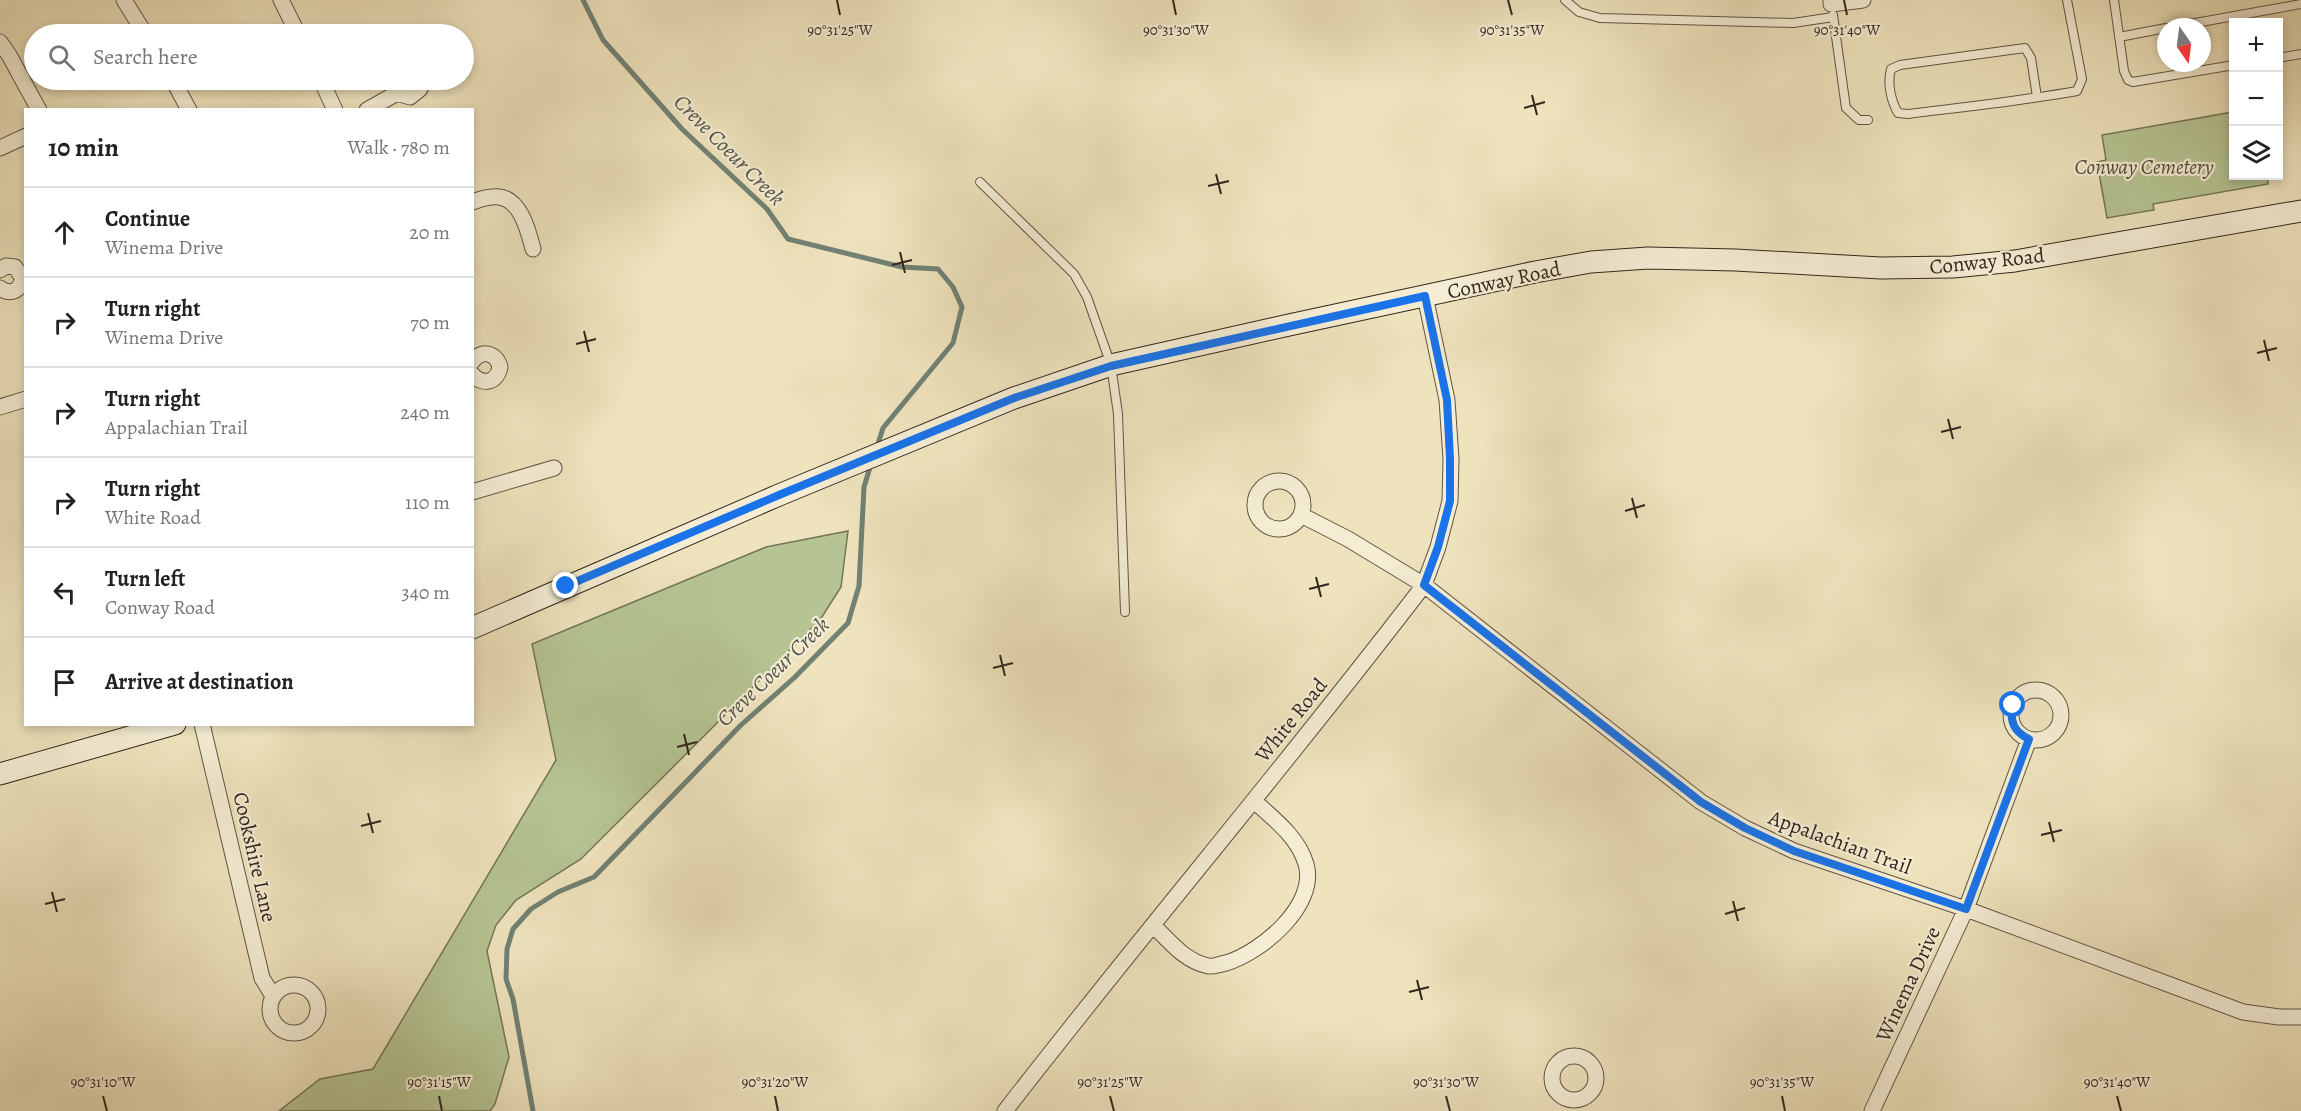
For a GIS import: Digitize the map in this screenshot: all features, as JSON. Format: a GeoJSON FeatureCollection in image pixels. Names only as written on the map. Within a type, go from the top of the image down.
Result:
{"type":"FeatureCollection","features":[{"type":"Feature","properties":{"kind":"street"},"geometry":{"type":"LineString","coordinates":[[124,0],[139,24]]}},
{"type":"Feature","properties":{"kind":"street"},"geometry":{"type":"LineString","coordinates":[[1832,7],[1863,0]]}},
{"type":"Feature","properties":{"kind":"street"},"geometry":{"type":"LineString","coordinates":[[283,1],[293,24]]}},
{"type":"Feature","properties":{"kind":"street"},"geometry":{"type":"LineString","coordinates":[[0,42],[24,82]]}},
{"type":"Feature","properties":{"kind":"street"},"geometry":{"type":"LineString","coordinates":[[28,90],[38,108]]}},
{"type":"Feature","properties":{"kind":"street"},"geometry":{"type":"LineString","coordinates":[[178,90],[188,108]]}},
{"type":"Feature","properties":{"kind":"street"},"geometry":{"type":"LineString","coordinates":[[326,90],[334,108]]}},
{"type":"Feature","properties":{"kind":"street"},"geometry":{"type":"LineString","coordinates":[[368,108],[391,90]]}},
{"type":"Feature","properties":{"kind":"street"},"geometry":{"type":"LineString","coordinates":[[399,90],[405,97],[414,95],[419,90]]}},
{"type":"Feature","properties":{"kind":"street"},"geometry":{"type":"LineString","coordinates":[[0,148],[24,137]]}},
{"type":"Feature","properties":{"kind":"street"},"geometry":{"type":"LineString","coordinates":[[474,201],[493,196],[510,201],[525,222],[533,249]]}},
{"type":"Feature","properties":{"kind":"street","name":"Conway Road"},"geometry":{"type":"LineString","coordinates":[[474,627],[961,419],[1014,398],[1111,366],[1535,272],[1592,262],[1648,258],[1881,268],[1953,267],[2004,262],[2301,211]]}},
{"type":"Feature","properties":{"kind":"street"},"geometry":{"type":"LineString","coordinates":[[0,270],[10,266],[23,272],[18,289],[10,292],[0,288]]}},
{"type":"Feature","properties":{"kind":"street","name":"White Road"},"geometry":{"type":"LineString","coordinates":[[1005,1111],[1424,585],[1438,547],[1450,501],[1447,400],[1425,296]]}},
{"type":"Feature","properties":{"kind":"street"},"geometry":{"type":"LineString","coordinates":[[474,360],[480,354],[488,353],[496,358],[500,367],[497,376],[489,382],[479,381],[474,376]]}},
{"type":"Feature","properties":{"kind":"street"},"geometry":{"type":"LineString","coordinates":[[0,406],[24,400]]}},
{"type":"Feature","properties":{"kind":"street"},"geometry":{"type":"LineString","coordinates":[[474,491],[554,468]]}},
{"type":"Feature","properties":{"kind":"street","name":"Appalachian Trail"},"geometry":{"type":"LineString","coordinates":[[1301,514],[1348,539],[1424,585],[1701,802],[1745,828],[1794,851],[1966,909],[2243,1012],[2279,1017],[2301,1017]]}},
{"type":"Feature","properties":{"kind":"street"},"geometry":{"type":"LineString","coordinates":[[0,774],[168,726]]}},
{"type":"Feature","properties":{"kind":"street","name":"Cookshire Lane"},"geometry":{"type":"LineString","coordinates":[[202,726],[262,978],[273,996]]}},
{"type":"Feature","properties":{"kind":"street","name":"Winema Drive"},"geometry":{"type":"LineString","coordinates":[[1872,1111],[1966,909],[2029,739]]}},
{"type":"Feature","properties":{"kind":"street"},"geometry":{"type":"LineString","coordinates":[[1154,926],[1183,955],[1210,967],[1240,959],[1265,944],[1283,926],[1301,899],[1306,883],[1306,865],[1293,840],[1280,824],[1254,801]]}},
{"type":"Feature","properties":{"kind":"lane"},"geometry":{"type":"LineString","coordinates":[[1565,0],[1579,12],[1600,18],[1793,23],[1832,7],[1846,108],[1859,120],[1868,120]]}},
{"type":"Feature","properties":{"kind":"lane"},"geometry":{"type":"LineString","coordinates":[[2037,97],[2031,58],[2025,48],[1900,65],[1891,69],[1889,76],[1893,104],[1898,113],[1908,114],[2037,97],[2077,91],[2082,79],[2067,0]]}},
{"type":"Feature","properties":{"kind":"lane"},"geometry":{"type":"LineString","coordinates":[[2114,0],[2124,71],[2128,80],[2133,82],[2229,66]]}},
{"type":"Feature","properties":{"kind":"lane"},"geometry":{"type":"LineString","coordinates":[[2211,20],[2301,4]]}},
{"type":"Feature","properties":{"kind":"lane"},"geometry":{"type":"LineString","coordinates":[[2119,37],[2157,30]]}},
{"type":"Feature","properties":{"kind":"lane"},"geometry":{"type":"LineString","coordinates":[[2283,57],[2301,54]]}},
{"type":"Feature","properties":{"kind":"lane"},"geometry":{"type":"LineString","coordinates":[[980,182],[1074,274],[1087,297],[1111,366],[1118,414],[1125,612]]}},
{"type":"Feature","properties":{"kind":"green space","name":"Conway Cemetery"},"geometry":{"type":"Polygon","coordinates":[[[2229,113],[2229,180],[2268,180],[2268,184],[2153,204],[2154,210],[2107,218],[2097,162],[2106,160],[2102,135],[2229,113]]]}},
{"type":"Feature","properties":{"kind":"green space"},"geometry":{"type":"Polygon","coordinates":[[[848,531],[841,587],[820,620],[581,859],[516,900],[496,925],[487,951],[509,1057],[495,1104],[490,1111],[279,1111],[320,1079],[373,1069],[556,760],[532,644],[766,547],[848,531]]]}},
{"type":"Feature","properties":{"kind":"waterway","name":"Creve Coeur Creek"},"geometry":{"type":"LineString","coordinates":[[583,0],[603,40],[682,129],[767,209],[788,239],[902,267],[938,269],[953,287],[962,307],[953,343],[883,428],[877,447]]}},
{"type":"Feature","properties":{"kind":"waterway","name":"Creve Coeur Creek"},"geometry":{"type":"LineString","coordinates":[[533,1111],[513,999],[506,979],[507,949],[513,929],[531,909],[558,892],[594,877],[741,725],[794,678],[848,623],[859,586],[864,487],[871,464]]}},
{"type":"Feature","properties":{"kind":"route"},"geometry":{"type":"LineString","coordinates":[[566,586],[1014,398],[1111,366],[1425,296],[1447,400],[1450,501],[1438,547],[1424,585],[1701,802],[1745,828],[1794,851],[1966,909],[2029,739],[2015,729],[2011,714],[2013,705]]}}]}
